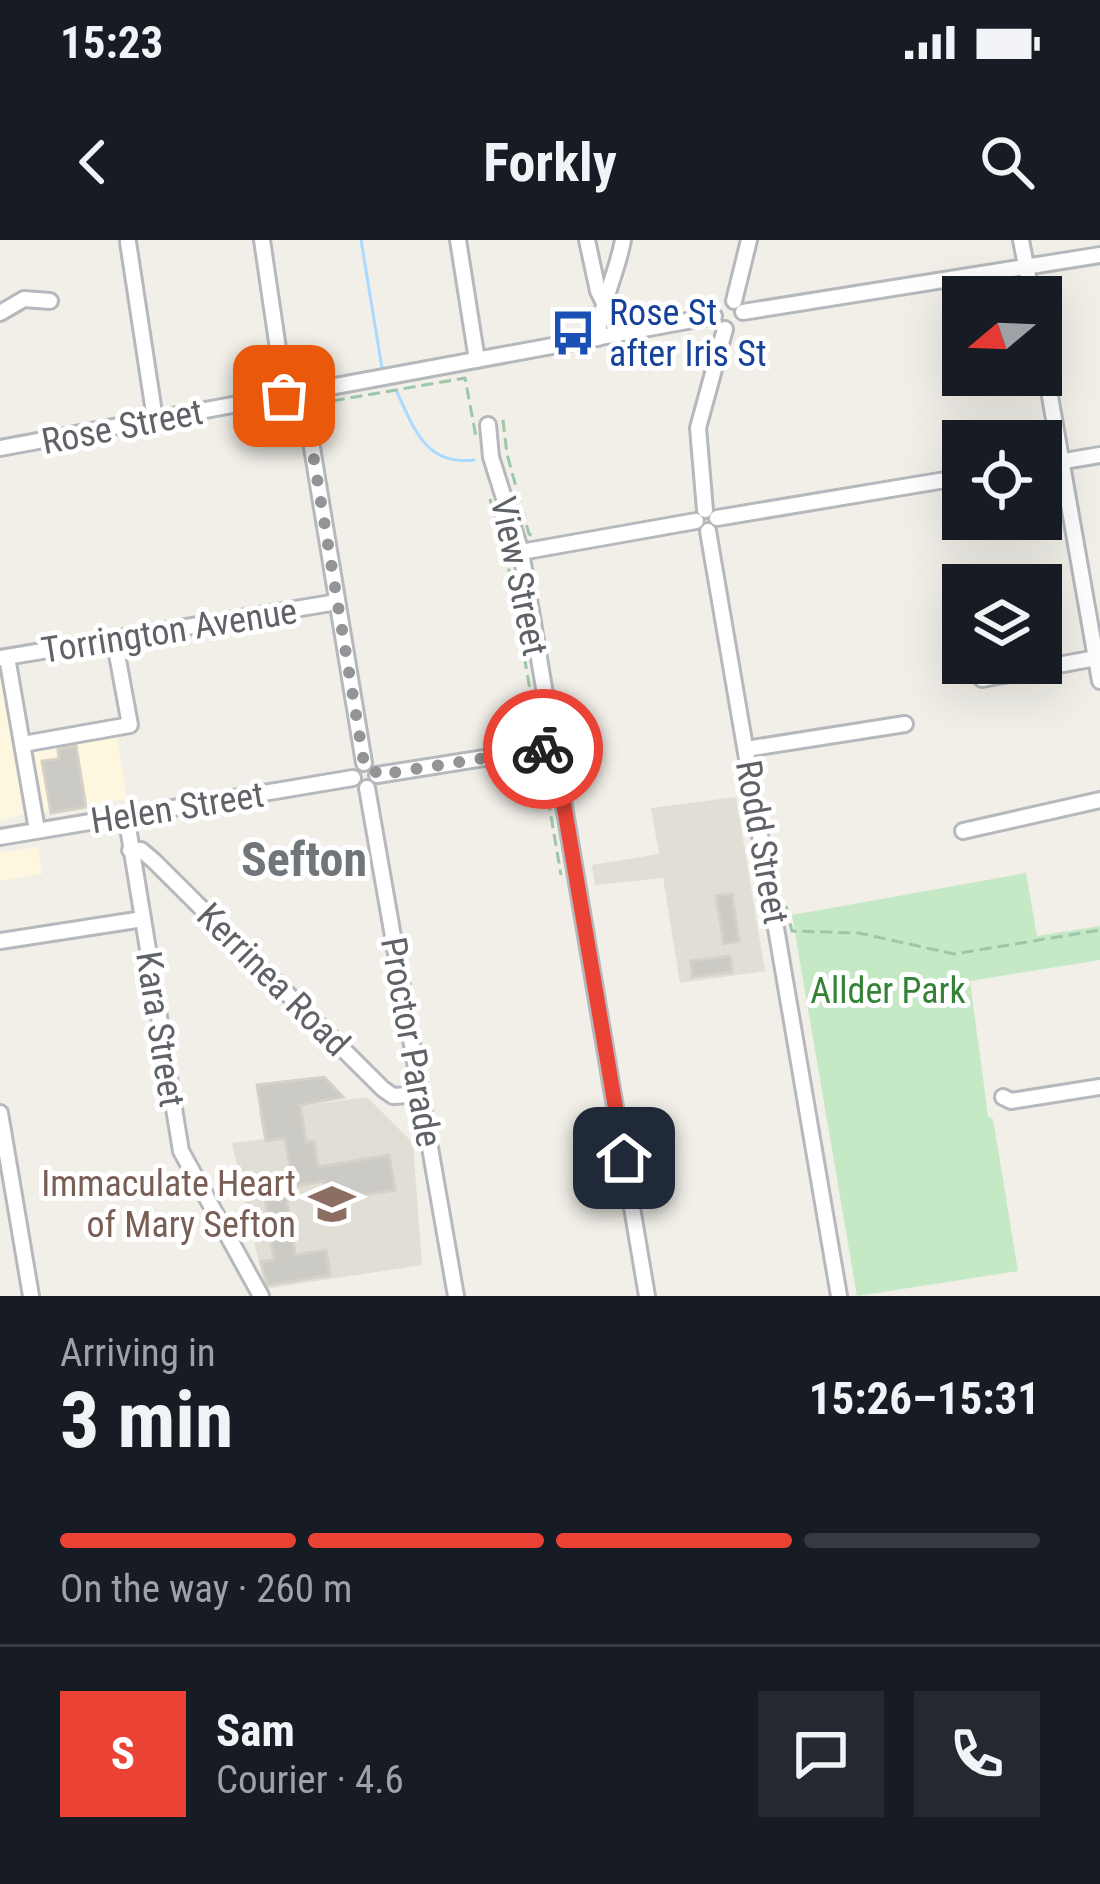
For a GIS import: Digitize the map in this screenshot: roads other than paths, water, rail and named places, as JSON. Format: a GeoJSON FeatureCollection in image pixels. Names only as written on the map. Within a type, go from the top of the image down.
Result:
{"type":"FeatureCollection","features":[{"type":"Feature","properties":{"kind":"street"},"geometry":{"type":"LineString","coordinates":[[262,240],[284,396]]}},
{"type":"Feature","properties":{"kind":"street"},"geometry":{"type":"LineString","coordinates":[[458,240],[478,360]]}},
{"type":"Feature","properties":{"kind":"street"},"geometry":{"type":"LineString","coordinates":[[587,240],[592,272],[619,334]]}},
{"type":"Feature","properties":{"kind":"street"},"geometry":{"type":"LineString","coordinates":[[598,338],[603,302],[623,240]]}},
{"type":"Feature","properties":{"kind":"street"},"geometry":{"type":"LineString","coordinates":[[749,240],[739,306],[739,326],[725,329],[714,316],[721,302],[739,306],[1100,255]]}},
{"type":"Feature","properties":{"kind":"street"},"geometry":{"type":"LineString","coordinates":[[1021,240],[1028,276]]}},
{"type":"Feature","properties":{"kind":"street"},"geometry":{"type":"LineString","coordinates":[[128,242],[155,419]]}},
{"type":"Feature","properties":{"kind":"street"},"geometry":{"type":"LineString","coordinates":[[0,313],[24,299],[50,301]]}},
{"type":"Feature","properties":{"kind":"street","name":"Rose Street"},"geometry":{"type":"LineString","coordinates":[[0,448],[284,396],[308,399],[478,360],[714,316]]}},
{"type":"Feature","properties":{"kind":"street","name":"Rodd Street"},"geometry":{"type":"LineString","coordinates":[[725,329],[698,428],[706,520],[839,1296]]}},
{"type":"Feature","properties":{"kind":"street"},"geometry":{"type":"LineString","coordinates":[[1051,396],[1095,626],[1100,681]]}},
{"type":"Feature","properties":{"kind":"street"},"geometry":{"type":"LineString","coordinates":[[308,399],[364,763]]}},
{"type":"Feature","properties":{"kind":"street","name":"View Street"},"geometry":{"type":"LineString","coordinates":[[495,423],[491,457],[521,552],[547,748],[647,1296]]}},
{"type":"Feature","properties":{"kind":"street"},"geometry":{"type":"LineString","coordinates":[[1063,461],[1100,454]]}},
{"type":"Feature","properties":{"kind":"street"},"geometry":{"type":"LineString","coordinates":[[521,552],[942,481]]}},
{"type":"Feature","properties":{"kind":"street","name":"Torrington Avenue"},"geometry":{"type":"LineString","coordinates":[[4,658],[337,602]]}},
{"type":"Feature","properties":{"kind":"street"},"geometry":{"type":"LineString","coordinates":[[23,744],[130,724],[114,638]]}},
{"type":"Feature","properties":{"kind":"street"},"geometry":{"type":"LineString","coordinates":[[4,658],[37,830]]}},
{"type":"Feature","properties":{"kind":"street"},"geometry":{"type":"LineString","coordinates":[[1062,664],[1096,658]]}},
{"type":"Feature","properties":{"kind":"street"},"geometry":{"type":"LineString","coordinates":[[746,749],[904,724]]}},
{"type":"Feature","properties":{"kind":"street"},"geometry":{"type":"LineString","coordinates":[[377,775],[547,748]]}},
{"type":"Feature","properties":{"kind":"street"},"geometry":{"type":"LineString","coordinates":[[364,763],[373,766],[377,775],[374,785],[367,788],[353,778],[355,769],[364,763]]}},
{"type":"Feature","properties":{"kind":"street","name":"Helen Street"},"geometry":{"type":"LineString","coordinates":[[0,837],[353,778]]}},
{"type":"Feature","properties":{"kind":"street","name":"Proctor Parade"},"geometry":{"type":"LineString","coordinates":[[367,788],[456,1296]]}},
{"type":"Feature","properties":{"kind":"street"},"geometry":{"type":"LineString","coordinates":[[963,831],[1100,800]]}},
{"type":"Feature","properties":{"kind":"street","name":"Kara Street"},"geometry":{"type":"LineString","coordinates":[[126,815],[181,1150],[261,1296]]}},
{"type":"Feature","properties":{"kind":"street","name":"Kerrinea Road"},"geometry":{"type":"LineString","coordinates":[[130,850],[141,850],[169,875],[382,1089],[393,1096],[422,1094]]}},
{"type":"Feature","properties":{"kind":"street"},"geometry":{"type":"LineString","coordinates":[[0,941],[143,919]]}},
{"type":"Feature","properties":{"kind":"street"},"geometry":{"type":"LineString","coordinates":[[1003,1097],[1011,1101],[1100,1087]]}},
{"type":"Feature","properties":{"kind":"street"},"geometry":{"type":"LineString","coordinates":[[0,1114],[31,1296]]}},
{"type":"Feature","properties":{"kind":"waterway"},"geometry":{"type":"LineString","coordinates":[[361,240],[382,368]]}},
{"type":"Feature","properties":{"kind":"waterway"},"geometry":{"type":"LineString","coordinates":[[397,392],[416,431],[433,451],[474,460]]}},
{"type":"Feature","properties":{"kind":"place","name":"Rose St after Iris St"},"geometry":{"type":"Point","coordinates":[573,333]}},
{"type":"Feature","properties":{"kind":"place","name":"Immaculate Heart of Mary Sefton"},"geometry":{"type":"Point","coordinates":[332,1204]}},
{"type":"Feature","properties":{"kind":"district","name":"Sefton"},"geometry":{"type":"Point","coordinates":[304,859]}},
{"type":"Feature","properties":{"kind":"park label","name":"Allder Park"},"geometry":{"type":"Point","coordinates":[888,990]}}]}
